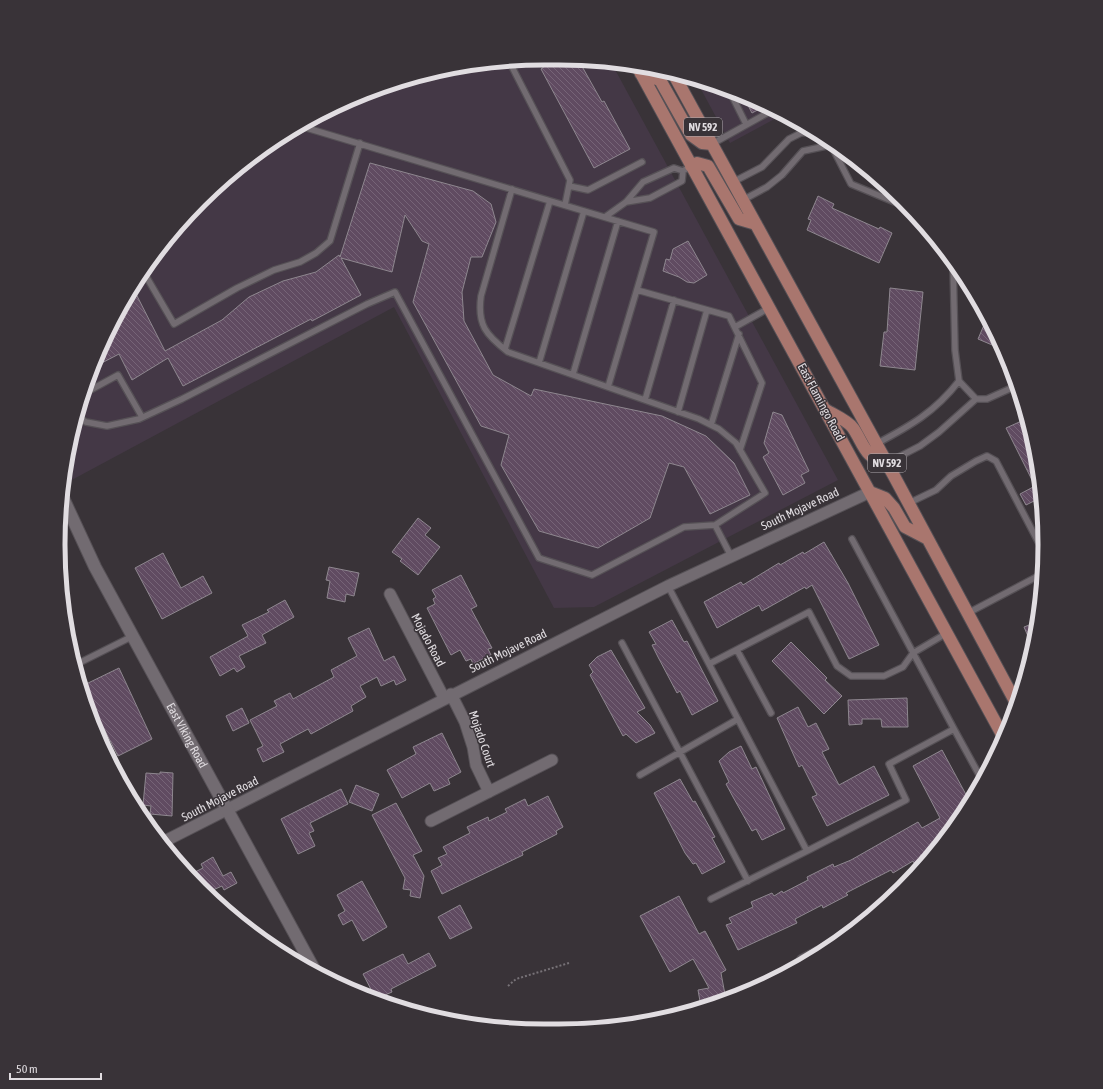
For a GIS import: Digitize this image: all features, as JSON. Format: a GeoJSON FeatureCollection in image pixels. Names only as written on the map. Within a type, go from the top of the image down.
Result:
{"type":"FeatureCollection","features":[{"type":"Feature","properties":{"kind":"main road","name":"East Flamingo Road"},"geometry":{"type":"LineString","coordinates":[[640,72],[687,168],[769,308],[1000,731]]}},
{"type":"Feature","properties":{"kind":"main road"},"geometry":{"type":"LineString","coordinates":[[645,73],[660,80],[691,135],[702,143],[712,144]]}},
{"type":"Feature","properties":{"kind":"main road","name":"NV 592"},"geometry":{"type":"LineString","coordinates":[[677,80],[1014,696]]}},
{"type":"Feature","properties":{"kind":"main road"},"geometry":{"type":"LineString","coordinates":[[687,168],[703,163],[708,166],[739,219],[756,224]]}},
{"type":"Feature","properties":{"kind":"main road"},"geometry":{"type":"LineString","coordinates":[[825,409],[852,426],[864,448],[871,457],[887,463]]}},
{"type":"Feature","properties":{"kind":"main road"},"geometry":{"type":"LineString","coordinates":[[870,492],[886,498],[894,508],[905,527],[928,539]]}},
{"type":"Feature","properties":{"kind":"street","name":"South Mojave Road"},"geometry":{"type":"LineString","coordinates":[[167,840],[447,696],[668,586],[870,492]]}},
{"type":"Feature","properties":{"kind":"street","name":"East Viking Road"},"geometry":{"type":"LineString","coordinates":[[66,509],[95,566],[311,963]]}},
{"type":"Feature","properties":{"kind":"street","name":"Mojado Road"},"geometry":{"type":"LineString","coordinates":[[390,594],[447,696]]}},
{"type":"Feature","properties":{"kind":"street","name":"Mojado Court"},"geometry":{"type":"LineString","coordinates":[[447,696],[465,722],[473,747],[476,765],[490,792]]}},
{"type":"Feature","properties":{"kind":"street"},"geometry":{"type":"LineString","coordinates":[[431,821],[552,760]]}},
{"type":"Feature","properties":{"kind":"lane"},"geometry":{"type":"LineString","coordinates":[[511,66],[570,180],[565,205]]}},
{"type":"Feature","properties":{"kind":"lane"},"geometry":{"type":"LineString","coordinates":[[733,97],[746,124]]}},
{"type":"Feature","properties":{"kind":"lane"},"geometry":{"type":"LineString","coordinates":[[712,144],[768,113]]}},
{"type":"Feature","properties":{"kind":"lane"},"geometry":{"type":"LineString","coordinates":[[306,128],[654,232],[608,387]]}},
{"type":"Feature","properties":{"kind":"lane"},"geometry":{"type":"LineString","coordinates":[[733,182],[762,167],[789,139],[804,133]]}},
{"type":"Feature","properties":{"kind":"lane"},"geometry":{"type":"LineString","coordinates":[[147,277],[174,324],[274,270],[300,262],[316,254],[330,241],[360,144]]}},
{"type":"Feature","properties":{"kind":"lane"},"geometry":{"type":"LineString","coordinates":[[743,200],[767,187],[782,175],[803,151],[826,147]]}},
{"type":"Feature","properties":{"kind":"lane"},"geometry":{"type":"LineString","coordinates":[[835,153],[851,184],[895,202]]}},
{"type":"Feature","properties":{"kind":"lane"},"geometry":{"type":"LineString","coordinates":[[569,186],[588,190],[642,162]]}},
{"type":"Feature","properties":{"kind":"lane"},"geometry":{"type":"LineString","coordinates":[[605,217],[626,202],[643,182],[674,168],[687,168],[682,181],[650,198],[626,202]]}},
{"type":"Feature","properties":{"kind":"lane"},"geometry":{"type":"LineString","coordinates":[[81,419],[86,422],[107,426],[142,417],[182,400],[367,304],[396,292],[539,558],[592,575],[684,527],[715,525],[765,493],[736,443],[719,429],[678,412],[539,363],[504,349],[494,342],[485,328],[479,312],[481,296],[512,189]]}},
{"type":"Feature","properties":{"kind":"lane"},"geometry":{"type":"LineString","coordinates":[[504,349],[550,200]]}},
{"type":"Feature","properties":{"kind":"lane"},"geometry":{"type":"LineString","coordinates":[[539,363],[584,211]]}},
{"type":"Feature","properties":{"kind":"lane"},"geometry":{"type":"LineString","coordinates":[[573,374],[618,221]]}},
{"type":"Feature","properties":{"kind":"lane"},"geometry":{"type":"LineString","coordinates":[[953,273],[955,350],[960,381],[976,399]]}},
{"type":"Feature","properties":{"kind":"lane"},"geometry":{"type":"LineString","coordinates":[[637,290],[729,316],[762,383],[740,450]]}},
{"type":"Feature","properties":{"kind":"lane"},"geometry":{"type":"LineString","coordinates":[[645,400],[674,300]]}},
{"type":"Feature","properties":{"kind":"lane"},"geometry":{"type":"LineString","coordinates":[[735,326],[769,308]]}},
{"type":"Feature","properties":{"kind":"lane"},"geometry":{"type":"LineString","coordinates":[[678,412],[707,310]]}},
{"type":"Feature","properties":{"kind":"lane"},"geometry":{"type":"LineString","coordinates":[[711,425],[739,334]]}},
{"type":"Feature","properties":{"kind":"lane"},"geometry":{"type":"LineString","coordinates":[[90,390],[118,375],[142,417]]}},
{"type":"Feature","properties":{"kind":"lane"},"geometry":{"type":"LineString","coordinates":[[876,444],[914,424],[949,394],[960,381]]}},
{"type":"Feature","properties":{"kind":"lane"},"geometry":{"type":"LineString","coordinates":[[887,463],[926,441],[976,399],[987,399],[1012,388]]}},
{"type":"Feature","properties":{"kind":"lane"},"geometry":{"type":"LineString","coordinates":[[909,503],[936,490],[951,476],[987,456],[996,461],[1038,541]]}},
{"type":"Feature","properties":{"kind":"lane"},"geometry":{"type":"LineString","coordinates":[[715,525],[731,556]]}},
{"type":"Feature","properties":{"kind":"lane"},"geometry":{"type":"LineString","coordinates":[[852,538],[912,653],[979,775]]}},
{"type":"Feature","properties":{"kind":"lane"},"geometry":{"type":"LineString","coordinates":[[968,613],[1037,577]]}},
{"type":"Feature","properties":{"kind":"lane"},"geometry":{"type":"LineString","coordinates":[[668,586],[807,851]]}},
{"type":"Feature","properties":{"kind":"lane"},"geometry":{"type":"LineString","coordinates":[[709,664],[809,612],[838,666],[851,676],[884,676],[903,667],[912,653],[947,633]]}},
{"type":"Feature","properties":{"kind":"lane"},"geometry":{"type":"LineString","coordinates":[[80,664],[133,636]]}},
{"type":"Feature","properties":{"kind":"lane"},"geometry":{"type":"LineString","coordinates":[[622,644],[748,881]]}},
{"type":"Feature","properties":{"kind":"lane"},"geometry":{"type":"LineString","coordinates":[[737,650],[771,713]]}},
{"type":"Feature","properties":{"kind":"lane"},"geometry":{"type":"LineString","coordinates":[[640,775],[738,719]]}},
{"type":"Feature","properties":{"kind":"lane"},"geometry":{"type":"LineString","coordinates":[[711,899],[906,800],[889,764],[954,729]]}},
{"type":"Feature","properties":{"kind":"path"},"geometry":{"type":"LineString","coordinates":[[508,986],[516,979],[569,962]]}},
{"type":"Feature","properties":{"kind":"shaded area"},"geometry":{"type":"Polygon","coordinates":[[[544,65],[614,68],[838,480],[594,607],[554,608],[394,307],[69,481],[81,420],[90,390],[114,332],[146,278],[164,253],[205,205],[228,184],[278,146],[305,129],[332,114],[390,90],[451,74],[513,66],[544,65]]]}},
{"type":"Feature","properties":{"kind":"shaded area"},"geometry":{"type":"Polygon","coordinates":[[[699,86],[742,101],[777,118],[730,143],[699,86]]]}},
{"type":"Feature","properties":{"kind":"building"},"geometry":{"type":"Polygon","coordinates":[[[545,66],[582,66],[602,102],[604,101],[630,149],[594,168],[541,69],[545,66]]]}},
{"type":"Feature","properties":{"kind":"building"},"geometry":{"type":"Polygon","coordinates":[[[747,103],[760,109],[752,113],[747,103]]]}},
{"type":"Feature","properties":{"kind":"building"},"geometry":{"type":"Polygon","coordinates":[[[370,163],[473,191],[491,204],[496,222],[482,257],[471,257],[462,292],[464,321],[493,375],[531,396],[534,389],[662,416],[706,436],[734,463],[750,495],[710,514],[684,467],[669,463],[650,518],[598,548],[539,531],[501,465],[509,435],[481,426],[413,302],[429,244],[422,241],[405,215],[392,272],[341,258],[361,295],[312,321],[311,319],[183,386],[168,358],[132,380],[119,354],[100,364],[114,332],[136,294],[165,351],[222,320],[249,297],[283,281],[316,272],[339,255],[340,257],[370,163]]]}},
{"type":"Feature","properties":{"kind":"building"},"geometry":{"type":"Polygon","coordinates":[[[818,196],[834,204],[832,208],[879,229],[880,227],[892,233],[879,263],[807,230],[811,220],[808,219],[818,196]]]}},
{"type":"Feature","properties":{"kind":"building"},"geometry":{"type":"Polygon","coordinates":[[[688,241],[707,275],[694,283],[687,282],[679,277],[663,271],[666,259],[670,260],[673,249],[688,241]]]}},
{"type":"Feature","properties":{"kind":"building"},"geometry":{"type":"Polygon","coordinates":[[[890,288],[923,292],[915,370],[880,366],[884,332],[887,332],[890,288]]]}},
{"type":"Feature","properties":{"kind":"building"},"geometry":{"type":"Polygon","coordinates":[[[984,324],[995,346],[978,339],[984,324]]]}},
{"type":"Feature","properties":{"kind":"building"},"geometry":{"type":"Polygon","coordinates":[[[773,412],[782,415],[809,471],[801,475],[805,483],[783,495],[763,457],[769,453],[764,443],[773,412]]]}},
{"type":"Feature","properties":{"kind":"building"},"geometry":{"type":"Polygon","coordinates":[[[1022,421],[1034,484],[1006,428],[1022,421]]]}},
{"type":"Feature","properties":{"kind":"building"},"geometry":{"type":"Polygon","coordinates":[[[1034,486],[1036,500],[1026,505],[1020,494],[1034,486]]]}},
{"type":"Feature","properties":{"kind":"building"},"geometry":{"type":"Polygon","coordinates":[[[418,518],[431,528],[425,535],[440,547],[418,575],[400,561],[402,559],[392,552],[418,518]]]}},
{"type":"Feature","properties":{"kind":"building"},"geometry":{"type":"Polygon","coordinates":[[[824,542],[848,583],[879,645],[849,659],[812,585],[806,589],[805,587],[762,611],[759,605],[717,628],[704,602],[741,582],[743,585],[779,563],[780,565],[803,552],[804,554],[824,542]]]}},
{"type":"Feature","properties":{"kind":"building"},"geometry":{"type":"Polygon","coordinates":[[[163,553],[181,588],[203,576],[212,593],[162,619],[135,568],[163,553]]]}},
{"type":"Feature","properties":{"kind":"building"},"geometry":{"type":"Polygon","coordinates":[[[329,567],[359,573],[354,596],[346,594],[345,602],[327,598],[330,581],[326,580],[329,567]]]}},
{"type":"Feature","properties":{"kind":"building"},"geometry":{"type":"Polygon","coordinates":[[[461,575],[477,606],[471,609],[492,648],[488,649],[491,655],[473,664],[471,659],[466,661],[460,650],[451,655],[427,608],[435,604],[433,599],[436,597],[432,590],[461,575]]]}},
{"type":"Feature","properties":{"kind":"building"},"geometry":{"type":"Polygon","coordinates":[[[285,600],[294,617],[262,635],[266,643],[239,656],[245,667],[237,672],[234,668],[220,676],[210,657],[248,636],[242,625],[269,612],[267,610],[285,600]]]}},
{"type":"Feature","properties":{"kind":"building"},"geometry":{"type":"Polygon","coordinates":[[[672,620],[684,642],[687,641],[718,701],[692,715],[680,691],[677,693],[658,657],[652,645],[656,644],[649,632],[672,620]]]}},
{"type":"Feature","properties":{"kind":"building"},"geometry":{"type":"Polygon","coordinates":[[[1031,624],[1029,638],[1024,627],[1031,624]]]}},
{"type":"Feature","properties":{"kind":"building"},"geometry":{"type":"Polygon","coordinates":[[[369,628],[384,661],[394,656],[406,680],[396,685],[394,680],[381,686],[377,677],[360,686],[366,697],[351,706],[353,711],[311,734],[308,729],[280,744],[284,752],[263,762],[257,749],[263,746],[250,720],[277,706],[274,701],[290,693],[293,699],[334,677],[331,670],[357,656],[348,638],[369,628]]]}},
{"type":"Feature","properties":{"kind":"building"},"geometry":{"type":"Polygon","coordinates":[[[791,642],[827,678],[825,680],[842,696],[824,714],[772,661],[791,642]]]}},
{"type":"Feature","properties":{"kind":"building"},"geometry":{"type":"Polygon","coordinates":[[[611,650],[645,708],[637,712],[650,725],[655,733],[636,743],[626,734],[623,736],[590,675],[593,672],[589,665],[597,657],[611,650]]]}},
{"type":"Feature","properties":{"kind":"building"},"geometry":{"type":"Polygon","coordinates":[[[119,668],[152,739],[118,756],[94,709],[86,684],[119,668]]]}},
{"type":"Feature","properties":{"kind":"building"},"geometry":{"type":"Polygon","coordinates":[[[907,698],[908,727],[882,727],[881,719],[862,719],[862,724],[849,725],[848,700],[907,698]]]}},
{"type":"Feature","properties":{"kind":"building"},"geometry":{"type":"Polygon","coordinates":[[[798,707],[808,727],[816,723],[829,749],[822,752],[839,785],[874,766],[889,795],[827,826],[812,797],[817,795],[802,765],[799,767],[777,718],[798,707]]]}},
{"type":"Feature","properties":{"kind":"building"},"geometry":{"type":"Polygon","coordinates":[[[242,708],[249,723],[233,731],[226,716],[242,708]]]}},
{"type":"Feature","properties":{"kind":"building"},"geometry":{"type":"Polygon","coordinates":[[[442,733],[461,772],[448,779],[450,784],[434,791],[430,783],[402,798],[387,770],[416,754],[413,747],[442,733]]]}},
{"type":"Feature","properties":{"kind":"building"},"geometry":{"type":"Polygon","coordinates":[[[741,746],[752,769],[756,767],[785,829],[762,840],[756,829],[752,831],[733,797],[726,784],[729,782],[719,761],[729,752],[741,746]]]}},
{"type":"Feature","properties":{"kind":"building"},"geometry":{"type":"Polygon","coordinates":[[[942,750],[967,796],[939,836],[925,853],[920,856],[921,858],[920,860],[914,863],[913,861],[893,873],[891,870],[846,893],[848,895],[823,908],[822,905],[795,919],[797,923],[738,950],[726,925],[732,923],[729,918],[753,907],[751,902],[772,893],[774,896],[782,891],[783,893],[808,880],[807,877],[833,864],[834,867],[851,860],[918,822],[922,828],[940,818],[913,766],[942,750]]]}},
{"type":"Feature","properties":{"kind":"building"},"geometry":{"type":"Polygon","coordinates":[[[160,772],[173,773],[172,816],[150,814],[151,806],[143,805],[146,773],[160,774],[160,772]]]}},
{"type":"Feature","properties":{"kind":"building"},"geometry":{"type":"Polygon","coordinates":[[[680,779],[693,802],[695,801],[715,837],[712,838],[725,862],[702,874],[696,863],[693,864],[685,853],[654,793],[680,779]]]}},
{"type":"Feature","properties":{"kind":"building"},"geometry":{"type":"Polygon","coordinates":[[[356,785],[379,794],[372,811],[349,802],[356,785]]]}},
{"type":"Feature","properties":{"kind":"building"},"geometry":{"type":"Polygon","coordinates":[[[341,789],[348,804],[310,823],[314,831],[309,833],[315,846],[298,854],[281,819],[341,789]]]}},
{"type":"Feature","properties":{"kind":"building"},"geometry":{"type":"Polygon","coordinates":[[[548,796],[563,827],[556,831],[557,834],[522,852],[523,855],[442,894],[431,871],[442,865],[438,858],[447,854],[443,847],[470,833],[467,827],[488,817],[489,821],[507,812],[505,809],[525,799],[528,806],[548,796]]]}},
{"type":"Feature","properties":{"kind":"building"},"geometry":{"type":"Polygon","coordinates":[[[396,803],[422,851],[413,855],[424,876],[420,898],[410,896],[411,890],[403,889],[405,878],[372,815],[396,803]]]}},
{"type":"Feature","properties":{"kind":"building"},"geometry":{"type":"Polygon","coordinates":[[[213,857],[223,876],[231,872],[237,883],[224,890],[222,886],[213,890],[212,888],[210,889],[194,872],[203,868],[201,864],[213,857]]]}},
{"type":"Feature","properties":{"kind":"building"},"geometry":{"type":"Polygon","coordinates":[[[362,881],[387,927],[363,941],[352,920],[343,925],[338,915],[345,911],[337,895],[362,881]]]}},
{"type":"Feature","properties":{"kind":"building"},"geometry":{"type":"Polygon","coordinates":[[[679,896],[699,934],[705,931],[726,970],[721,973],[725,994],[700,1003],[698,990],[709,988],[693,959],[670,972],[640,916],[679,896]]]}},
{"type":"Feature","properties":{"kind":"building"},"geometry":{"type":"Polygon","coordinates":[[[460,905],[472,928],[450,939],[438,917],[460,905]]]}},
{"type":"Feature","properties":{"kind":"building"},"geometry":{"type":"Polygon","coordinates":[[[429,953],[436,966],[391,989],[392,992],[383,996],[373,992],[363,974],[403,954],[408,964],[429,953]]]}}]}
